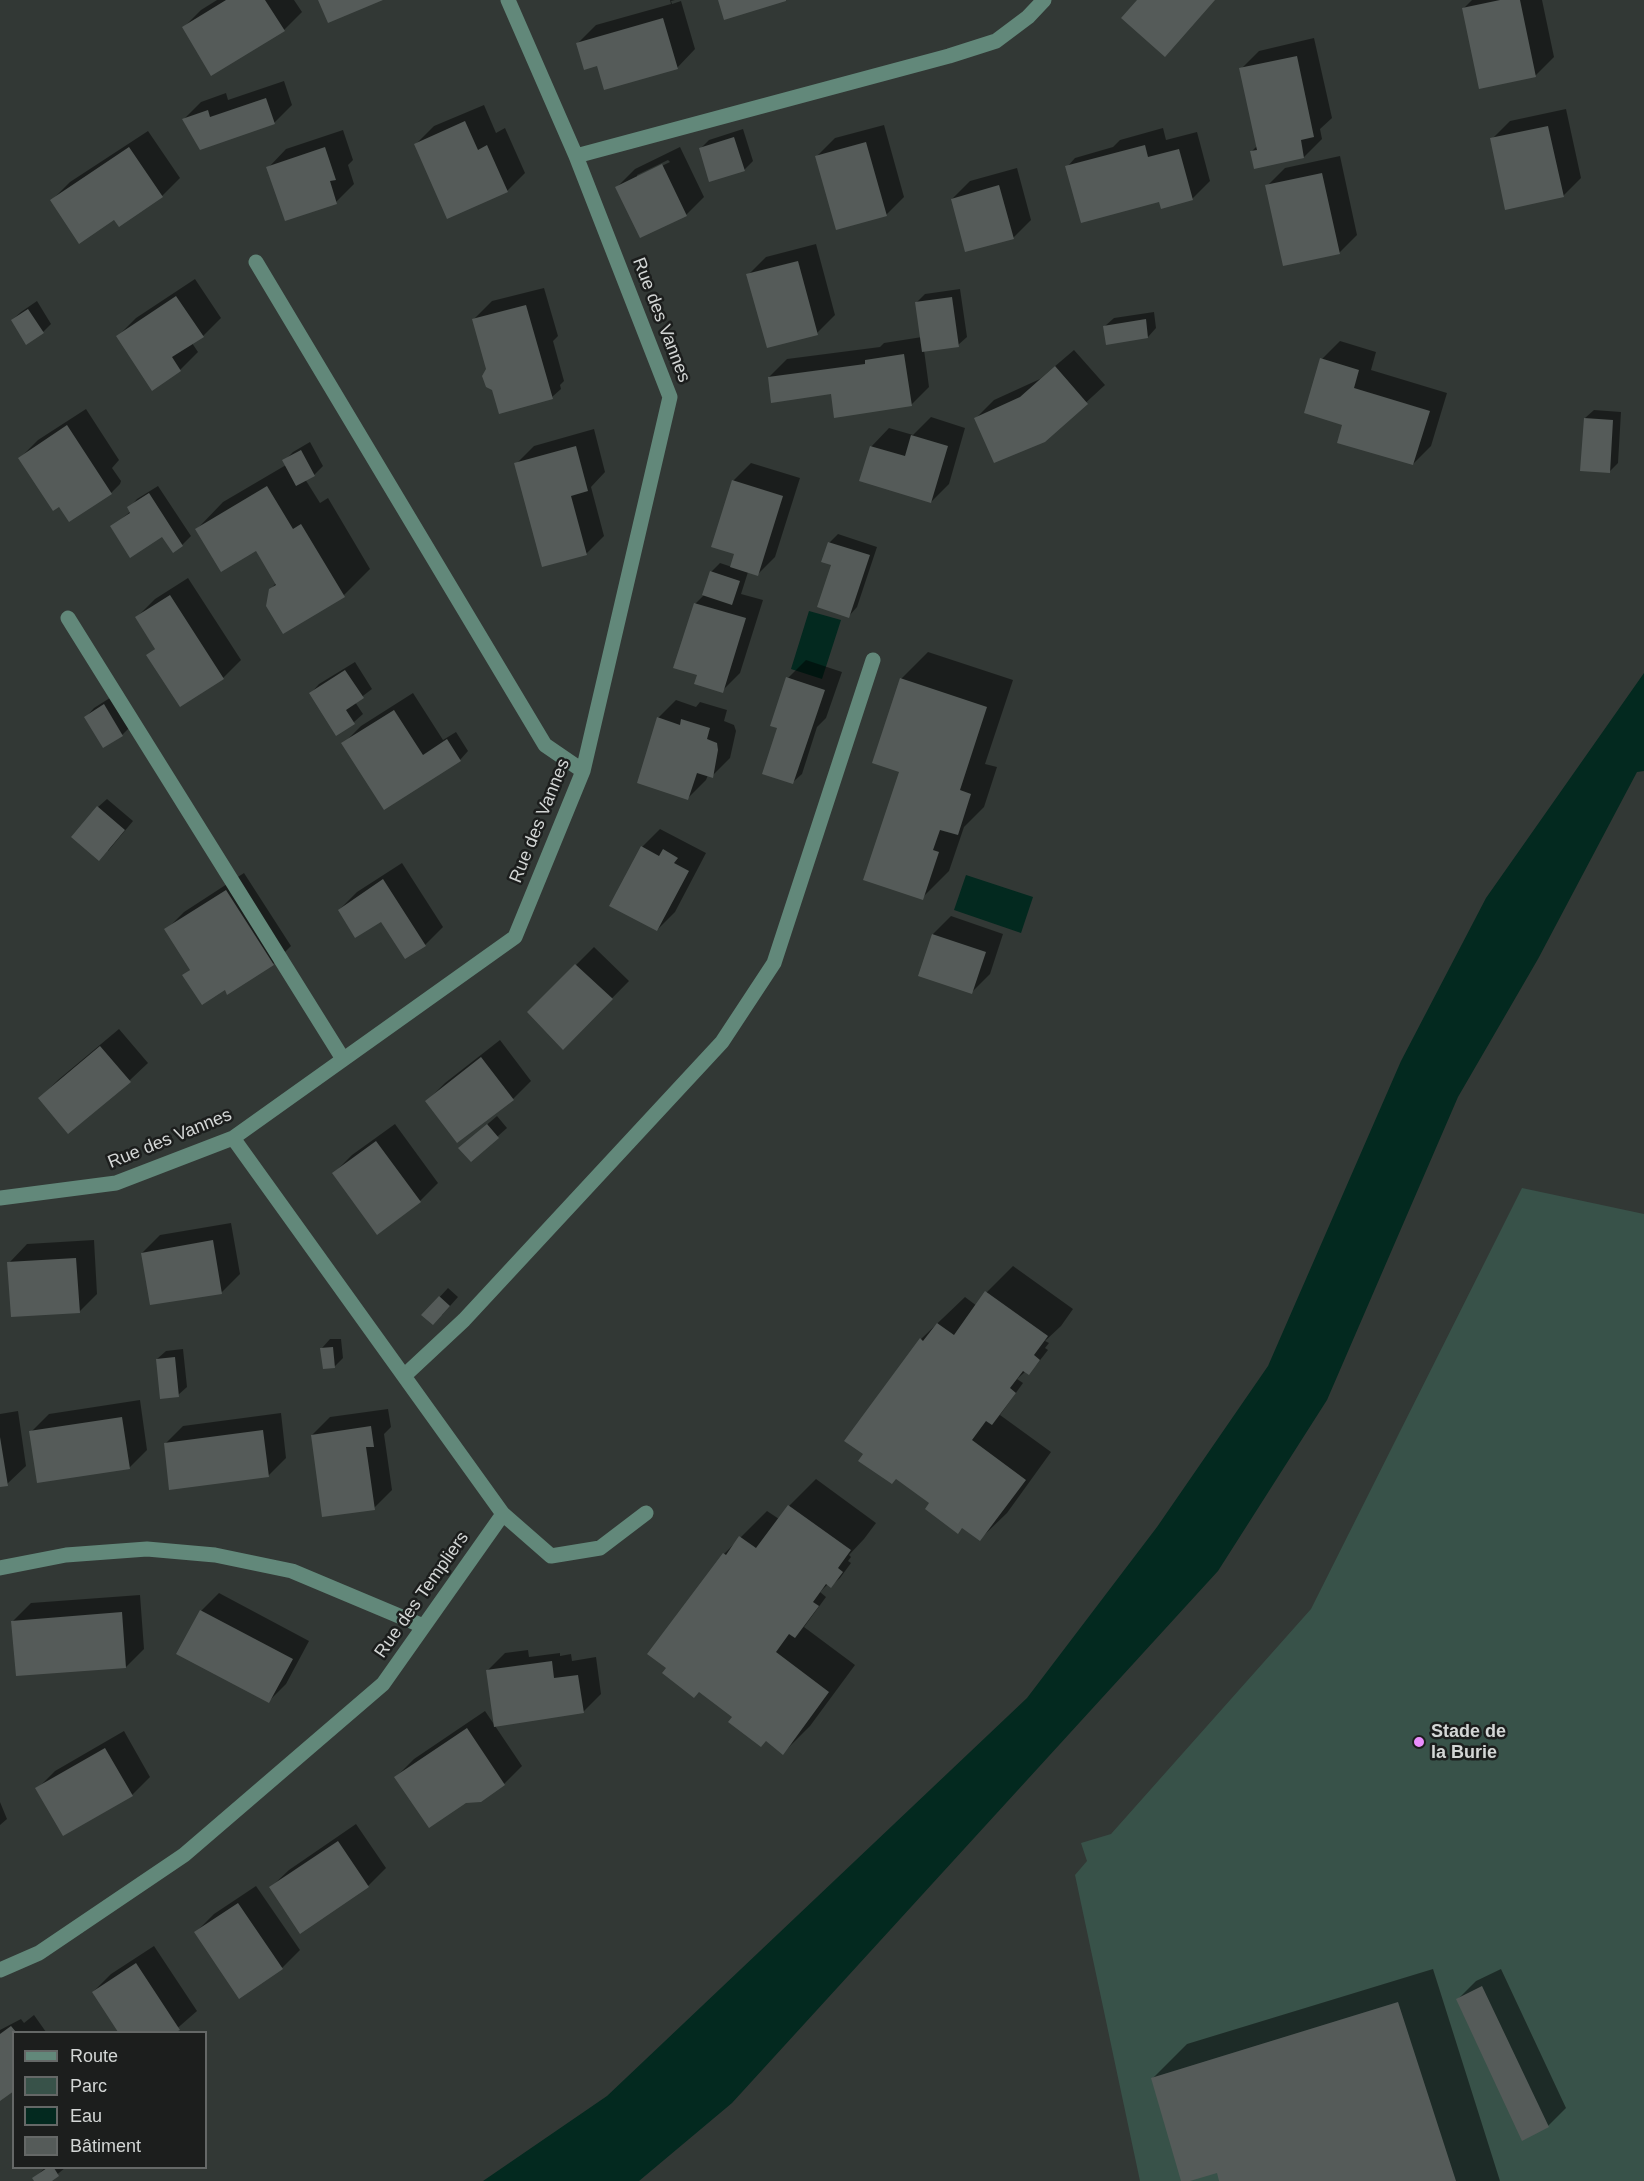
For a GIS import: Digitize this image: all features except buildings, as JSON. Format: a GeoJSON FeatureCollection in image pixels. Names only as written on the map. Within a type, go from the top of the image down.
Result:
{"type":"FeatureCollection","features":[{"type":"Feature","properties":{"kind":"street","name":"Rue des Vannes"},"geometry":{"type":"LineString","coordinates":[[0,1198],[116,1183],[233,1138],[515,937],[583,771],[670,397],[576,156],[508,0]]}},
{"type":"Feature","properties":{"kind":"street"},"geometry":{"type":"LineString","coordinates":[[576,156],[949,56],[996,41],[1028,17],[1044,0]]}},
{"type":"Feature","properties":{"kind":"street"},"geometry":{"type":"LineString","coordinates":[[256,262],[545,745],[583,771]]}},
{"type":"Feature","properties":{"kind":"street"},"geometry":{"type":"LineString","coordinates":[[68,618],[343,1059]]}},
{"type":"Feature","properties":{"kind":"street"},"geometry":{"type":"LineString","coordinates":[[404,1376],[472,1312],[729,1032],[774,963],[873,660]]}},
{"type":"Feature","properties":{"kind":"street"},"geometry":{"type":"LineString","coordinates":[[233,1138],[503,1514],[551,1556],[600,1548],[646,1513]]}},
{"type":"Feature","properties":{"kind":"street","name":"Rue des Templiers"},"geometry":{"type":"LineString","coordinates":[[0,1970],[39,1953],[184,1855],[383,1684],[503,1514]]}},
{"type":"Feature","properties":{"kind":"street"},"geometry":{"type":"LineString","coordinates":[[0,1568],[66,1555],[147,1549],[215,1555],[292,1572],[423,1626]]}},
{"type":"Feature","properties":{"kind":"green space","name":"Stade de la Burie"},"geometry":{"type":"Polygon","coordinates":[[[1522,1188],[1644,1214],[1644,2181],[1140,2181],[1075,1875],[1087,1861],[1081,1843],[1111,1834],[1311,1609],[1522,1188]]]}},
{"type":"Feature","properties":{"kind":"water"},"geometry":{"type":"Polygon","coordinates":[[[809,611],[841,620],[822,679],[791,669],[809,611]]]}},
{"type":"Feature","properties":{"kind":"water"},"geometry":{"type":"Polygon","coordinates":[[[1644,673],[1644,771],[1637,772],[1538,959],[1458,1097],[1327,1400],[1218,1571],[732,2103],[639,2181],[483,2181],[607,2096],[1027,1698],[1157,1527],[1268,1366],[1401,1061],[1486,898],[1644,673]]]}},
{"type":"Feature","properties":{"kind":"water"},"geometry":{"type":"Polygon","coordinates":[[[966,875],[1033,897],[1021,933],[954,910],[966,875]]]}},
{"type":"Feature","properties":{"kind":"place","name":"Stade de la Burie"},"geometry":{"type":"Point","coordinates":[1419,1742]}}]}
